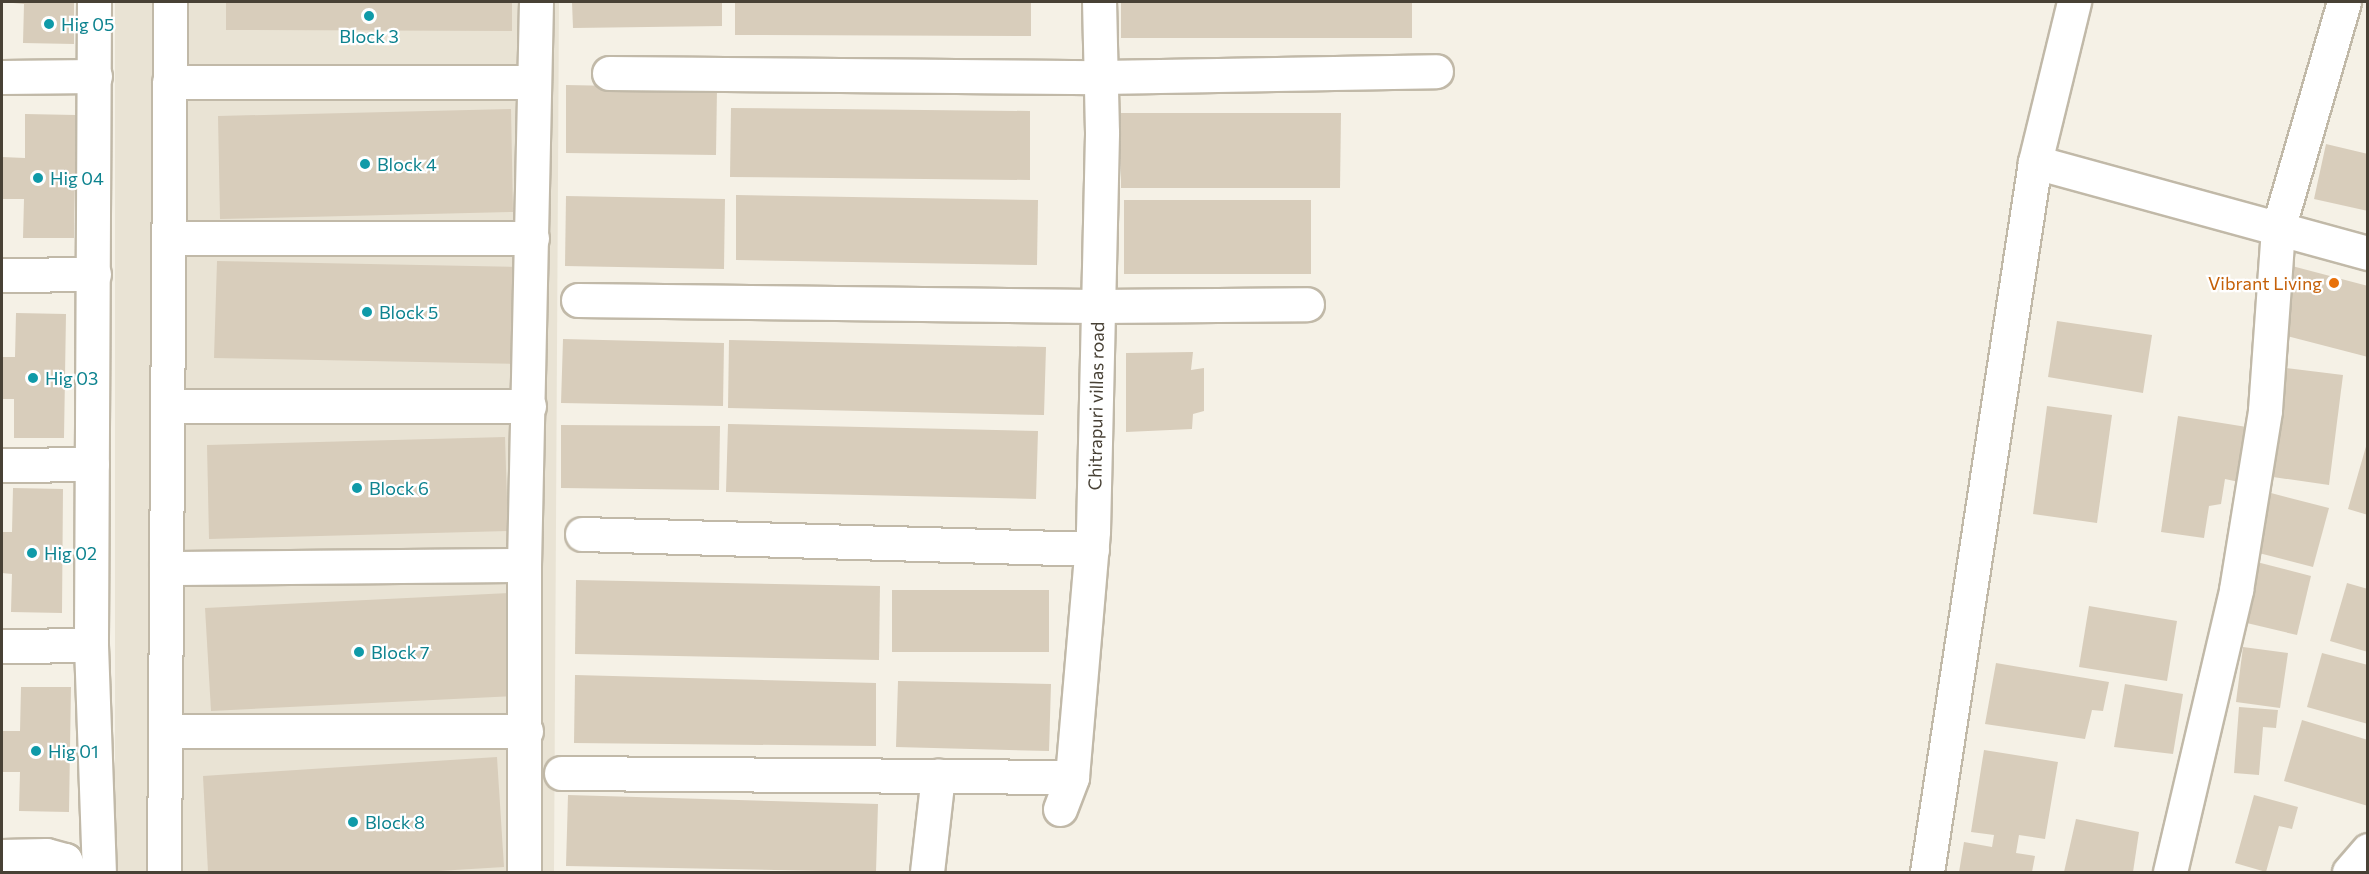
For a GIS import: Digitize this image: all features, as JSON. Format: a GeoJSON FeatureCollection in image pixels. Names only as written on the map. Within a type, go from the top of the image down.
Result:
{"type":"FeatureCollection","features":[{"type":"Feature","properties":{"kind":"street"},"geometry":{"type":"LineString","coordinates":[[94,2],[91,645],[99,873]]}},
{"type":"Feature","properties":{"kind":"street"},"geometry":{"type":"LineString","coordinates":[[164,873],[170,2]]}},
{"type":"Feature","properties":{"kind":"street"},"geometry":{"type":"LineString","coordinates":[[524,873],[526,731],[524,565],[536,2]]}},
{"type":"Feature","properties":{"kind":"street","name":"Chitrapuri villas road"},"geometry":{"type":"LineString","coordinates":[[1060,808],[1072,777],[1092,549],[1098,306],[1099,2]]}},
{"type":"Feature","properties":{"kind":"street"},"geometry":{"type":"LineString","coordinates":[[1927,873],[2035,162],[2074,2]]}},
{"type":"Feature","properties":{"kind":"street"},"geometry":{"type":"LineString","coordinates":[[2170,873],[2236,590],[2265,410],[2278,229],[2344,2]]}},
{"type":"Feature","properties":{"kind":"street"},"geometry":{"type":"LineString","coordinates":[[609,74],[1100,77],[1436,71]]}},
{"type":"Feature","properties":{"kind":"street"},"geometry":{"type":"LineString","coordinates":[[2,77],[95,76]]}},
{"type":"Feature","properties":{"kind":"street"},"geometry":{"type":"LineString","coordinates":[[169,82],[533,82]]}},
{"type":"Feature","properties":{"kind":"street"},"geometry":{"type":"LineString","coordinates":[[2035,162],[2367,253]]}},
{"type":"Feature","properties":{"kind":"street"},"geometry":{"type":"LineString","coordinates":[[168,238],[532,238]]}},
{"type":"Feature","properties":{"kind":"street"},"geometry":{"type":"LineString","coordinates":[[2,274],[94,274]]}},
{"type":"Feature","properties":{"kind":"street"},"geometry":{"type":"LineString","coordinates":[[578,300],[1098,306],[1307,304]]}},
{"type":"Feature","properties":{"kind":"street"},"geometry":{"type":"LineString","coordinates":[[167,406],[529,406]]}},
{"type":"Feature","properties":{"kind":"street"},"geometry":{"type":"LineString","coordinates":[[2,465],[93,464]]}},
{"type":"Feature","properties":{"kind":"street"},"geometry":{"type":"LineString","coordinates":[[582,534],[1092,549]]}},
{"type":"Feature","properties":{"kind":"street"},"geometry":{"type":"LineString","coordinates":[[166,568],[524,565]]}},
{"type":"Feature","properties":{"kind":"street"},"geometry":{"type":"LineString","coordinates":[[2,646],[91,645]]}},
{"type":"Feature","properties":{"kind":"street"},"geometry":{"type":"LineString","coordinates":[[165,731],[526,731]]}},
{"type":"Feature","properties":{"kind":"street"},"geometry":{"type":"LineString","coordinates":[[561,773],[1072,777]]}},
{"type":"Feature","properties":{"kind":"street"},"geometry":{"type":"LineString","coordinates":[[927,873],[938,776]]}},
{"type":"Feature","properties":{"kind":"street"},"geometry":{"type":"LineString","coordinates":[[2349,873],[2367,850]]}},
{"type":"Feature","properties":{"kind":"street"},"geometry":{"type":"LineString","coordinates":[[2,856],[58,864]]}},
{"type":"Feature","properties":{"kind":"shaded area"},"geometry":{"type":"Polygon","coordinates":[[[115,2],[559,2],[554,872],[115,872],[115,2]]]}},
{"type":"Feature","properties":{"kind":"building","name":"Hig 05"},"geometry":{"type":"Polygon","coordinates":[[[2,2],[74,2],[74,44],[23,43],[24,4],[2,2]]]}},
{"type":"Feature","properties":{"kind":"building","name":"Block 3"},"geometry":{"type":"Polygon","coordinates":[[[226,2],[512,2],[512,31],[226,30],[226,2]]]}},
{"type":"Feature","properties":{"kind":"building"},"geometry":{"type":"Polygon","coordinates":[[[572,2],[722,2],[722,26],[573,28],[572,2]]]}},
{"type":"Feature","properties":{"kind":"building"},"geometry":{"type":"Polygon","coordinates":[[[735,2],[1031,2],[1031,36],[735,35],[735,2]]]}},
{"type":"Feature","properties":{"kind":"building"},"geometry":{"type":"Polygon","coordinates":[[[1121,2],[1412,2],[1412,38],[1121,38],[1121,2]]]}},
{"type":"Feature","properties":{"kind":"building"},"geometry":{"type":"Polygon","coordinates":[[[566,85],[717,88],[716,155],[566,153],[566,85]]]}},
{"type":"Feature","properties":{"kind":"building"},"geometry":{"type":"Polygon","coordinates":[[[731,108],[1030,111],[1030,180],[730,177],[731,108]]]}},
{"type":"Feature","properties":{"kind":"building","name":"Block 4"},"geometry":{"type":"Polygon","coordinates":[[[511,109],[513,212],[220,219],[218,116],[511,109]]]}},
{"type":"Feature","properties":{"kind":"building"},"geometry":{"type":"Polygon","coordinates":[[[1121,113],[1341,113],[1340,188],[1121,188],[1121,113]]]}},
{"type":"Feature","properties":{"kind":"building","name":"Hig 04"},"geometry":{"type":"Polygon","coordinates":[[[25,114],[76,115],[74,238],[23,238],[24,199],[2,199],[2,157],[25,158],[25,114]]]}},
{"type":"Feature","properties":{"kind":"building"},"geometry":{"type":"Polygon","coordinates":[[[2326,144],[2368,154],[2368,211],[2314,199],[2326,144]]]}},
{"type":"Feature","properties":{"kind":"building"},"geometry":{"type":"Polygon","coordinates":[[[736,195],[1038,200],[1037,265],[736,260],[736,195]]]}},
{"type":"Feature","properties":{"kind":"building"},"geometry":{"type":"Polygon","coordinates":[[[566,196],[725,199],[724,269],[565,266],[566,196]]]}},
{"type":"Feature","properties":{"kind":"building"},"geometry":{"type":"Polygon","coordinates":[[[1124,200],[1311,200],[1311,274],[1124,274],[1124,200]]]}},
{"type":"Feature","properties":{"kind":"building","name":"Block 5"},"geometry":{"type":"Polygon","coordinates":[[[217,261],[519,267],[517,364],[214,358],[217,261]]]}},
{"type":"Feature","properties":{"kind":"building"},"geometry":{"type":"Polygon","coordinates":[[[2292,266],[2368,286],[2368,357],[2275,333],[2292,266]]]}},
{"type":"Feature","properties":{"kind":"building","name":"Hig 03"},"geometry":{"type":"Polygon","coordinates":[[[16,313],[66,314],[64,438],[14,438],[14,399],[2,399],[2,357],[15,357],[16,313]]]}},
{"type":"Feature","properties":{"kind":"building"},"geometry":{"type":"Polygon","coordinates":[[[2057,321],[2152,335],[2143,393],[2048,377],[2057,321]]]}},
{"type":"Feature","properties":{"kind":"building"},"geometry":{"type":"Polygon","coordinates":[[[563,339],[724,343],[723,406],[561,403],[563,339]]]}},
{"type":"Feature","properties":{"kind":"building"},"geometry":{"type":"Polygon","coordinates":[[[729,340],[1046,347],[1044,415],[728,408],[729,340]]]}},
{"type":"Feature","properties":{"kind":"building"},"geometry":{"type":"Polygon","coordinates":[[[1193,352],[1191,370],[1204,368],[1204,411],[1193,414],[1192,429],[1126,432],[1126,353],[1193,352]]]}},
{"type":"Feature","properties":{"kind":"building"},"geometry":{"type":"Polygon","coordinates":[[[2286,368],[2343,375],[2329,485],[2273,477],[2286,368]]]}},
{"type":"Feature","properties":{"kind":"building"},"geometry":{"type":"Polygon","coordinates":[[[2047,406],[2112,415],[2097,523],[2033,514],[2047,406]]]}},
{"type":"Feature","properties":{"kind":"building"},"geometry":{"type":"Polygon","coordinates":[[[2178,416],[2253,428],[2239,482],[2225,479],[2221,504],[2209,506],[2204,538],[2161,532],[2178,416]]]}},
{"type":"Feature","properties":{"kind":"building"},"geometry":{"type":"Polygon","coordinates":[[[728,424],[1038,431],[1036,499],[726,492],[728,424]]]}},
{"type":"Feature","properties":{"kind":"building"},"geometry":{"type":"Polygon","coordinates":[[[561,425],[720,426],[719,490],[561,488],[561,425]]]}},
{"type":"Feature","properties":{"kind":"building","name":"Block 6"},"geometry":{"type":"Polygon","coordinates":[[[505,437],[508,531],[209,539],[207,445],[505,437]]]}},
{"type":"Feature","properties":{"kind":"building"},"geometry":{"type":"Polygon","coordinates":[[[2368,443],[2368,515],[2348,509],[2368,443]]]}},
{"type":"Feature","properties":{"kind":"building","name":"Hig 02"},"geometry":{"type":"Polygon","coordinates":[[[13,488],[63,489],[62,613],[11,612],[12,574],[2,573],[2,532],[12,532],[13,488]]]}},
{"type":"Feature","properties":{"kind":"building"},"geometry":{"type":"Polygon","coordinates":[[[2271,493],[2329,508],[2313,567],[2255,552],[2271,493]]]}},
{"type":"Feature","properties":{"kind":"building"},"geometry":{"type":"Polygon","coordinates":[[[2249,560],[2311,576],[2297,635],[2234,620],[2249,560]]]}},
{"type":"Feature","properties":{"kind":"building"},"geometry":{"type":"Polygon","coordinates":[[[576,580],[880,586],[879,660],[575,654],[576,580]]]}},
{"type":"Feature","properties":{"kind":"building"},"geometry":{"type":"Polygon","coordinates":[[[2347,583],[2368,589],[2368,652],[2330,641],[2347,583]]]}},
{"type":"Feature","properties":{"kind":"building"},"geometry":{"type":"Polygon","coordinates":[[[892,590],[1049,590],[1049,652],[892,652],[892,590]]]}},
{"type":"Feature","properties":{"kind":"building","name":"Block 7"},"geometry":{"type":"Polygon","coordinates":[[[509,593],[514,696],[211,711],[205,608],[509,593]]]}},
{"type":"Feature","properties":{"kind":"building"},"geometry":{"type":"Polygon","coordinates":[[[2089,606],[2177,621],[2167,681],[2079,667],[2089,606]]]}},
{"type":"Feature","properties":{"kind":"building"},"geometry":{"type":"Polygon","coordinates":[[[2243,647],[2288,653],[2280,708],[2236,702],[2243,647]]]}},
{"type":"Feature","properties":{"kind":"building"},"geometry":{"type":"Polygon","coordinates":[[[2322,653],[2368,665],[2368,724],[2307,707],[2322,653]]]}},
{"type":"Feature","properties":{"kind":"building"},"geometry":{"type":"Polygon","coordinates":[[[1996,663],[2109,682],[2103,711],[2092,710],[2085,739],[1985,724],[1996,663]]]}},
{"type":"Feature","properties":{"kind":"building"},"geometry":{"type":"Polygon","coordinates":[[[575,675],[876,683],[876,746],[574,743],[575,675]]]}},
{"type":"Feature","properties":{"kind":"building"},"geometry":{"type":"Polygon","coordinates":[[[898,681],[1051,684],[1049,751],[896,747],[898,681]]]}},
{"type":"Feature","properties":{"kind":"building"},"geometry":{"type":"Polygon","coordinates":[[[2125,684],[2183,694],[2173,754],[2114,747],[2125,684]]]}},
{"type":"Feature","properties":{"kind":"building","name":"Hig 01"},"geometry":{"type":"Polygon","coordinates":[[[21,687],[71,687],[69,812],[19,811],[20,772],[2,772],[2,731],[20,731],[21,687]]]}},
{"type":"Feature","properties":{"kind":"building"},"geometry":{"type":"Polygon","coordinates":[[[2239,707],[2278,710],[2276,728],[2263,727],[2259,775],[2234,773],[2239,707]]]}},
{"type":"Feature","properties":{"kind":"building"},"geometry":{"type":"Polygon","coordinates":[[[2302,720],[2368,740],[2368,806],[2284,781],[2302,720]]]}},
{"type":"Feature","properties":{"kind":"building"},"geometry":{"type":"Polygon","coordinates":[[[1984,750],[2058,762],[2045,839],[2019,835],[2016,853],[2035,856],[2032,872],[1959,872],[1964,842],[1992,847],[1994,835],[1971,832],[1984,750]]]}},
{"type":"Feature","properties":{"kind":"building","name":"Block 8"},"geometry":{"type":"Polygon","coordinates":[[[497,757],[504,867],[422,872],[208,872],[203,776],[497,757]]]}},
{"type":"Feature","properties":{"kind":"building"},"geometry":{"type":"Polygon","coordinates":[[[568,795],[878,804],[876,872],[566,866],[568,795]]]}},
{"type":"Feature","properties":{"kind":"building"},"geometry":{"type":"Polygon","coordinates":[[[2254,795],[2298,807],[2292,829],[2279,826],[2266,872],[2235,863],[2254,795]]]}},
{"type":"Feature","properties":{"kind":"building"},"geometry":{"type":"Polygon","coordinates":[[[2076,819],[2139,832],[2133,872],[2064,872],[2076,819]]]}},
{"type":"Feature","properties":{"kind":"place","name":"Block 3"},"geometry":{"type":"Point","coordinates":[369,16]}},
{"type":"Feature","properties":{"kind":"place","name":"Hig 05"},"geometry":{"type":"Point","coordinates":[49,24]}},
{"type":"Feature","properties":{"kind":"place","name":"Block 4"},"geometry":{"type":"Point","coordinates":[365,164]}},
{"type":"Feature","properties":{"kind":"place","name":"Hig 04"},"geometry":{"type":"Point","coordinates":[38,178]}},
{"type":"Feature","properties":{"kind":"place","name":"Vibrant Living"},"geometry":{"type":"Point","coordinates":[2334,283]}},
{"type":"Feature","properties":{"kind":"place","name":"Block 5"},"geometry":{"type":"Point","coordinates":[367,312]}},
{"type":"Feature","properties":{"kind":"place","name":"Hig 03"},"geometry":{"type":"Point","coordinates":[33,378]}},
{"type":"Feature","properties":{"kind":"place","name":"Block 6"},"geometry":{"type":"Point","coordinates":[357,488]}},
{"type":"Feature","properties":{"kind":"place","name":"Hig 02"},"geometry":{"type":"Point","coordinates":[32,553]}},
{"type":"Feature","properties":{"kind":"place","name":"Block 7"},"geometry":{"type":"Point","coordinates":[359,652]}},
{"type":"Feature","properties":{"kind":"place","name":"Hig 01"},"geometry":{"type":"Point","coordinates":[36,751]}},
{"type":"Feature","properties":{"kind":"place","name":"Block 8"},"geometry":{"type":"Point","coordinates":[353,822]}}]}
